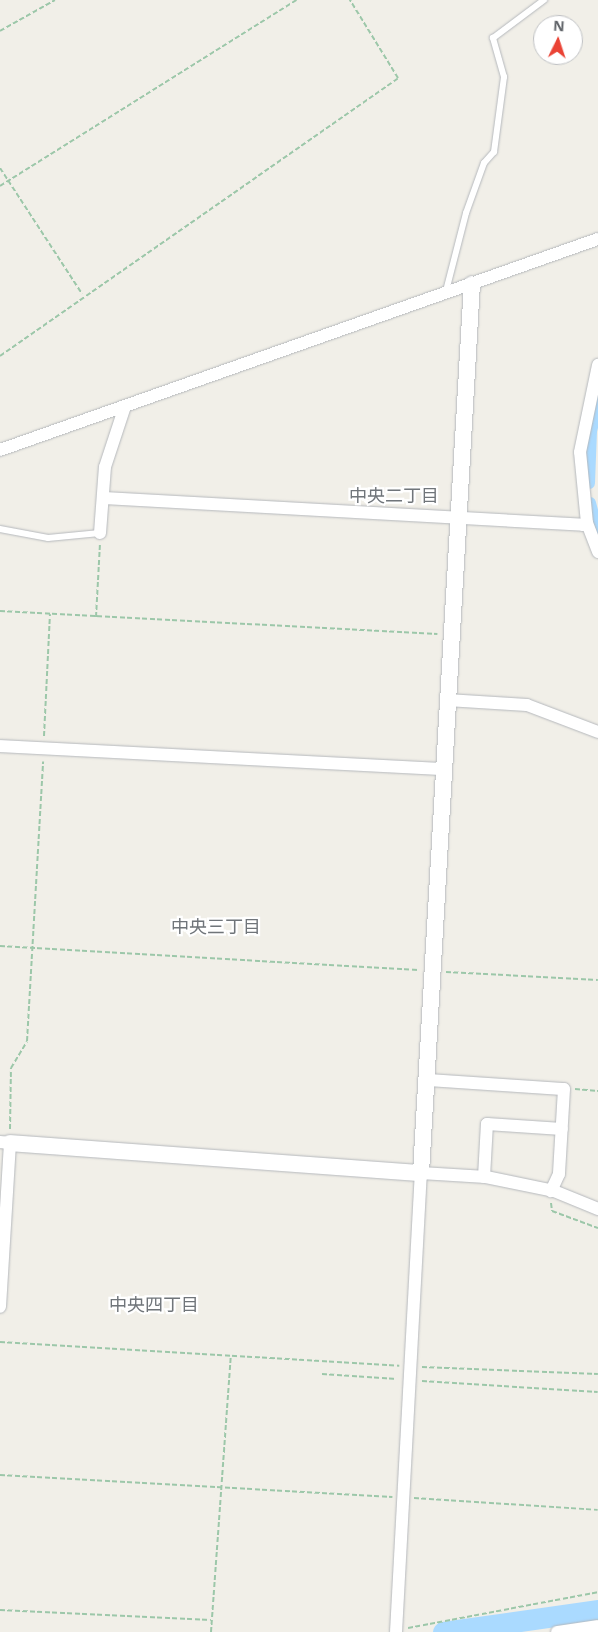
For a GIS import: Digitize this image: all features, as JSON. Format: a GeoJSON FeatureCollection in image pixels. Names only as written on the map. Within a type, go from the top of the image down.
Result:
{"type":"FeatureCollection","features":[{"type":"Feature","properties":{"kind":"street"},"geometry":{"type":"LineString","coordinates":[[0,450],[446,291],[472,284],[598,239]]}},
{"type":"Feature","properties":{"kind":"street"},"geometry":{"type":"LineString","coordinates":[[396,1631],[434,971],[456,520],[472,284]]}},
{"type":"Feature","properties":{"kind":"street"},"geometry":{"type":"LineString","coordinates":[[598,366],[580,452],[587,523],[598,552]]}},
{"type":"Feature","properties":{"kind":"street"},"geometry":{"type":"LineString","coordinates":[[100,533],[105,467],[125,406]]}},
{"type":"Feature","properties":{"kind":"street"},"geometry":{"type":"LineString","coordinates":[[104,498],[456,520],[587,523]]}},
{"type":"Feature","properties":{"kind":"street"},"geometry":{"type":"LineString","coordinates":[[447,700],[527,705],[598,732]]}},
{"type":"Feature","properties":{"kind":"street"},"geometry":{"type":"LineString","coordinates":[[0,746],[444,769]]}},
{"type":"Feature","properties":{"kind":"street"},"geometry":{"type":"LineString","coordinates":[[427,1080],[564,1089],[559,1174],[552,1191]]}},
{"type":"Feature","properties":{"kind":"street"},"geometry":{"type":"LineString","coordinates":[[484,1177],[487,1124],[562,1129]]}},
{"type":"Feature","properties":{"kind":"street"},"geometry":{"type":"LineString","coordinates":[[0,1307],[5,1142],[484,1177],[552,1191],[598,1209]]}},
{"type":"Feature","properties":{"kind":"street"},"geometry":{"type":"LineString","coordinates":[[557,1632],[598,1626]]}},
{"type":"Feature","properties":{"kind":"lane"},"geometry":{"type":"LineString","coordinates":[[446,291],[466,213],[484,163],[494,152],[504,77],[493,38],[544,0]]}},
{"type":"Feature","properties":{"kind":"lane"},"geometry":{"type":"LineString","coordinates":[[0,529],[48,538],[100,533]]}},
{"type":"Feature","properties":{"kind":"path"},"geometry":{"type":"LineString","coordinates":[[0,31],[55,0]]}},
{"type":"Feature","properties":{"kind":"path"},"geometry":{"type":"LineString","coordinates":[[0,186],[297,0]]}},
{"type":"Feature","properties":{"kind":"path"},"geometry":{"type":"LineString","coordinates":[[0,356],[82,295],[398,78],[350,0]]}},
{"type":"Feature","properties":{"kind":"path"},"geometry":{"type":"LineString","coordinates":[[0,168],[82,295]]}},
{"type":"Feature","properties":{"kind":"path"},"geometry":{"type":"LineString","coordinates":[[96,617],[100,533]]}},
{"type":"Feature","properties":{"kind":"path"},"geometry":{"type":"LineString","coordinates":[[0,611],[450,635]]}},
{"type":"Feature","properties":{"kind":"path"},"geometry":{"type":"LineString","coordinates":[[5,1142],[11,1068],[27,1042],[50,614]]}},
{"type":"Feature","properties":{"kind":"path"},"geometry":{"type":"LineString","coordinates":[[0,946],[598,980]]}},
{"type":"Feature","properties":{"kind":"path"},"geometry":{"type":"LineString","coordinates":[[564,1089],[598,1091]]}},
{"type":"Feature","properties":{"kind":"path"},"geometry":{"type":"LineString","coordinates":[[552,1191],[552,1211],[598,1228]]}},
{"type":"Feature","properties":{"kind":"path"},"geometry":{"type":"LineString","coordinates":[[0,1342],[411,1366],[598,1374]]}},
{"type":"Feature","properties":{"kind":"path"},"geometry":{"type":"LineString","coordinates":[[211,1632],[230,1356]]}},
{"type":"Feature","properties":{"kind":"path"},"geometry":{"type":"LineString","coordinates":[[322,1374],[598,1392]]}},
{"type":"Feature","properties":{"kind":"path"},"geometry":{"type":"LineString","coordinates":[[0,1481],[0,1475],[221,1490],[404,1498],[598,1510]]}},
{"type":"Feature","properties":{"kind":"path"},"geometry":{"type":"LineString","coordinates":[[396,1631],[598,1592]]}},
{"type":"Feature","properties":{"kind":"path"},"geometry":{"type":"LineString","coordinates":[[0,1610],[211,1620]]}},
{"type":"Feature","properties":{"kind":"waterway"},"geometry":{"type":"LineString","coordinates":[[589,483],[591,431],[598,402]]}},
{"type":"Feature","properties":{"kind":"waterway"},"geometry":{"type":"LineString","coordinates":[[590,503],[598,533]]}},
{"type":"Feature","properties":{"kind":"waterway"},"geometry":{"type":"LineString","coordinates":[[443,1632],[598,1610]]}},
{"type":"Feature","properties":{"kind":"district","name":"中央二丁目"},"geometry":{"type":"Point","coordinates":[394,495]}},
{"type":"Feature","properties":{"kind":"district","name":"中央三丁目"},"geometry":{"type":"Point","coordinates":[216,926]}},
{"type":"Feature","properties":{"kind":"district","name":"中央四丁目"},"geometry":{"type":"Point","coordinates":[154,1304]}}]}
